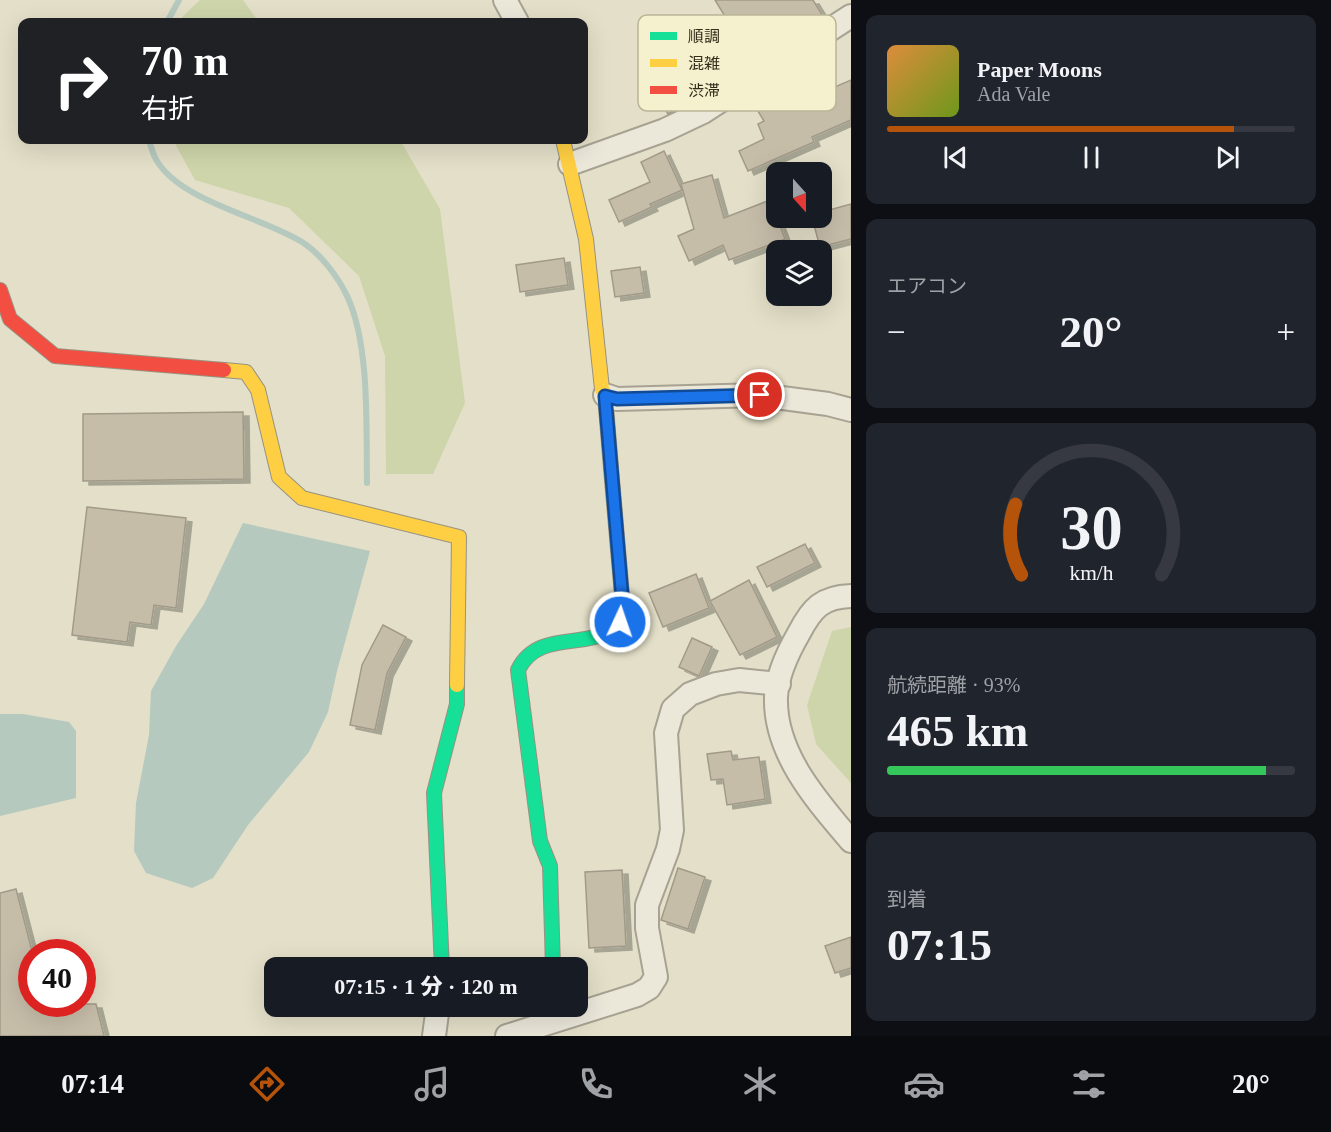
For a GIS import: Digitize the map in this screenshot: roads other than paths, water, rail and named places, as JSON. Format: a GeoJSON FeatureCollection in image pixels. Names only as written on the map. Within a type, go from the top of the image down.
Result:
{"type":"FeatureCollection","features":[{"type":"Feature","properties":{"kind":"street"},"geometry":{"type":"LineString","coordinates":[[506,0],[515,18]]}},
{"type":"Feature","properties":{"kind":"street"},"geometry":{"type":"LineString","coordinates":[[836,26],[851,16]]}},
{"type":"Feature","properties":{"kind":"street"},"geometry":{"type":"LineString","coordinates":[[570,164],[665,130],[705,111]]}},
{"type":"Feature","properties":{"kind":"street"},"geometry":{"type":"LineString","coordinates":[[553,957],[550,866],[540,841],[518,670],[526,656],[544,645],[595,638],[609,631],[620,622],[623,607],[605,396],[602,389],[586,239],[564,144]]}},
{"type":"Feature","properties":{"kind":"street"},"geometry":{"type":"LineString","coordinates":[[0,290],[10,319],[55,356],[246,372],[258,390],[279,477],[302,498],[459,537],[457,704],[434,792],[442,957]]}},
{"type":"Feature","properties":{"kind":"street"},"geometry":{"type":"LineString","coordinates":[[605,396],[617,399],[760,395],[828,404],[851,410]]}},
{"type":"Feature","properties":{"kind":"street"},"geometry":{"type":"LineString","coordinates":[[851,596],[837,596],[822,602],[809,613],[788,652],[776,695],[777,717],[796,769],[812,796],[851,841]]}},
{"type":"Feature","properties":{"kind":"street"},"geometry":{"type":"LineString","coordinates":[[588,1007],[637,995],[649,988],[656,977],[647,928],[647,905],[668,849],[672,830],[666,733],[673,709],[690,694],[716,684],[740,680],[779,684]]}},
{"type":"Feature","properties":{"kind":"street"},"geometry":{"type":"LineString","coordinates":[[434,1036],[437,1017]]}},
{"type":"Feature","properties":{"kind":"street"},"geometry":{"type":"LineString","coordinates":[[507,1036],[547,1017]]}},
{"type":"Feature","properties":{"kind":"waterway"},"geometry":{"type":"LineString","coordinates":[[169,18],[179,0]]}},
{"type":"Feature","properties":{"kind":"waterway"},"geometry":{"type":"LineString","coordinates":[[150,144],[157,161],[169,175],[185,187],[203,198],[302,242],[323,260],[340,282],[355,318],[360,340],[365,388],[367,483]]}}]}
